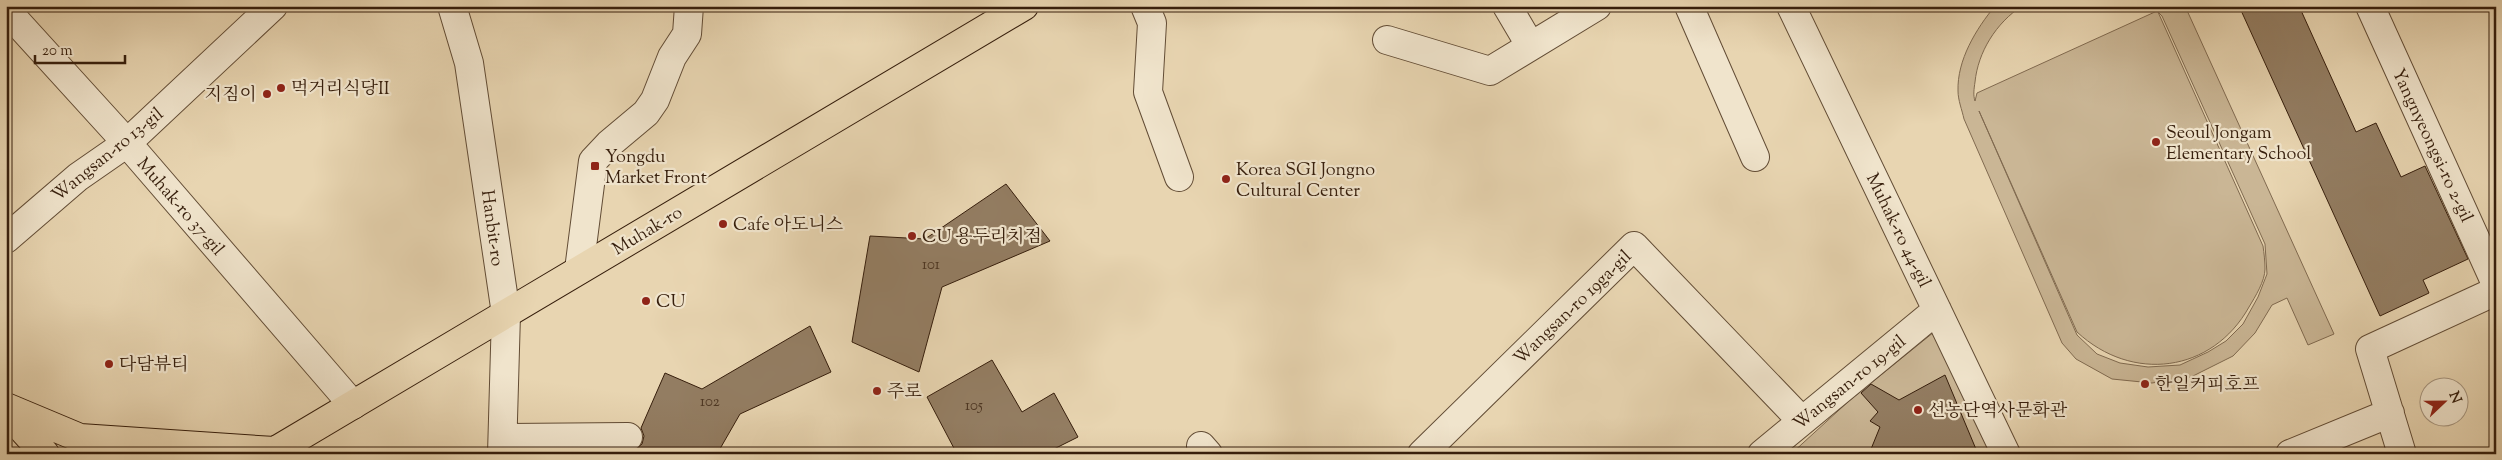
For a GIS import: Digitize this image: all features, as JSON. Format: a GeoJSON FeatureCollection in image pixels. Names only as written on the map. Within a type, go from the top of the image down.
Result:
{"type":"FeatureCollection","features":[{"type":"Feature","properties":{"kind":"main road","name":"Muhak-ro"},"geometry":{"type":"LineString","coordinates":[[272,453],[1024,6]]}},
{"type":"Feature","properties":{"kind":"main road"},"geometry":{"type":"LineString","coordinates":[[6,407],[80,438],[272,453]]}},
{"type":"Feature","properties":{"kind":"main road"},"geometry":{"type":"LineString","coordinates":[[6,411],[45,454]]}},
{"type":"Feature","properties":{"kind":"street","name":"Hanbit-ro"},"geometry":{"type":"LineString","coordinates":[[452,6],[469,63],[506,314],[503,446]]}},
{"type":"Feature","properties":{"kind":"street"},"geometry":{"type":"LineString","coordinates":[[579,270],[594,161],[609,144],[646,113],[654,100],[672,57],[687,34],[689,6]]}},
{"type":"Feature","properties":{"kind":"street"},"geometry":{"type":"LineString","coordinates":[[1145,6],[1152,24],[1148,92],[1179,177]]}},
{"type":"Feature","properties":{"kind":"street"},"geometry":{"type":"LineString","coordinates":[[1507,6],[1530,45]]}},
{"type":"Feature","properties":{"kind":"street"},"geometry":{"type":"LineString","coordinates":[[1387,40],[1490,71],[1597,6]]}},
{"type":"Feature","properties":{"kind":"street"},"geometry":{"type":"LineString","coordinates":[[1688,6],[1755,157]]}},
{"type":"Feature","properties":{"kind":"street","name":"Muhak-ro 44-gil"},"geometry":{"type":"LineString","coordinates":[[1791,6],[2006,454]]}},
{"type":"Feature","properties":{"kind":"street","name":"Yangnyeongsi-ro 2-gil"},"geometry":{"type":"LineString","coordinates":[[2370,6],[2495,282],[2370,349],[2402,454]]}},
{"type":"Feature","properties":{"kind":"street","name":"Muhak-ro 37-gil"},"geometry":{"type":"LineString","coordinates":[[6,10],[127,143],[353,405]]}},
{"type":"Feature","properties":{"kind":"street","name":"Wangsan-ro 13-gil"},"geometry":{"type":"LineString","coordinates":[[6,239],[78,177],[127,143],[262,10]]}},
{"type":"Feature","properties":{"kind":"street","name":"Wangsan-ro 19ga-gil"},"geometry":{"type":"LineString","coordinates":[[1422,454],[1634,246],[1802,421]]}},
{"type":"Feature","properties":{"kind":"street","name":"Wangsan-ro 19-gil"},"geometry":{"type":"LineString","coordinates":[[1762,454],[1937,310]]}},
{"type":"Feature","properties":{"kind":"street"},"geometry":{"type":"LineString","coordinates":[[2290,454],[2390,413]]}},
{"type":"Feature","properties":{"kind":"street"},"geometry":{"type":"LineString","coordinates":[[503,446],[628,437]]}},
{"type":"Feature","properties":{"kind":"shaded area"},"geometry":{"type":"Polygon","coordinates":[[[1995,6],[2022,6],[1996,30],[1984,49],[1977,71],[1974,92],[1975,101],[1977,93],[2157,11],[2153,6],[2185,6],[2334,334],[2308,345],[2287,298],[2272,305],[2255,333],[2233,356],[2191,377],[2152,383],[2112,379],[2076,359],[2062,343],[1964,119],[1960,105],[1959,79],[1964,57],[1995,6]],[[2158,12],[2263,246],[2264,257],[2265,274],[2262,284],[2249,307],[2233,329],[2214,346],[2193,357],[2170,363],[2146,364],[2122,359],[2099,348],[2077,332],[1979,111],[2077,335],[2097,354],[2120,363],[2148,367],[2180,365],[2226,341],[2243,324],[2258,297],[2267,274],[2265,244],[2162,16],[2158,12]]]}},
{"type":"Feature","properties":{"kind":"shaded area"},"geometry":{"type":"Polygon","coordinates":[[[1934,332],[1992,454],[1791,454],[1850,400],[1934,332]]]}},
{"type":"Feature","properties":{"kind":"building"},"geometry":{"type":"Polygon","coordinates":[[[2239,6],[2299,6],[2356,132],[2376,123],[2401,177],[2425,166],[2468,259],[2423,280],[2429,293],[2380,316],[2239,6]]]}},
{"type":"Feature","properties":{"kind":"building"},"geometry":{"type":"Polygon","coordinates":[[[1006,184],[1050,241],[942,287],[919,372],[852,342],[870,236],[925,239],[1006,184]]]}},
{"type":"Feature","properties":{"kind":"building"},"geometry":{"type":"Polygon","coordinates":[[[810,326],[831,372],[740,414],[717,454],[630,454],[642,444],[644,436],[641,428],[665,373],[702,389],[810,326]]]}},
{"type":"Feature","properties":{"kind":"building"},"geometry":{"type":"Polygon","coordinates":[[[992,360],[1022,412],[1054,393],[1078,437],[1044,454],[957,454],[927,397],[992,360]]]}},
{"type":"Feature","properties":{"kind":"building","name":"선농단역사문화관"},"geometry":{"type":"Polygon","coordinates":[[[1945,375],[1978,454],[1869,454],[1880,427],[1870,421],[1878,412],[1861,393],[1871,384],[1899,400],[1945,375]]]}},
{"type":"Feature","properties":{"kind":"place","name":"먹거리식당II"},"geometry":{"type":"Point","coordinates":[281,88]}},
{"type":"Feature","properties":{"kind":"place","name":"지짐이"},"geometry":{"type":"Point","coordinates":[267,94]}},
{"type":"Feature","properties":{"kind":"place","name":"Seoul Jongam Elementary School"},"geometry":{"type":"Point","coordinates":[2156,142]}},
{"type":"Feature","properties":{"kind":"place","name":"Yongdu Market Front"},"geometry":{"type":"Point","coordinates":[595,166]}},
{"type":"Feature","properties":{"kind":"place","name":"Korea SGI Jongno Cultural Center"},"geometry":{"type":"Point","coordinates":[1226,179]}},
{"type":"Feature","properties":{"kind":"place","name":"Cafe 아도니스"},"geometry":{"type":"Point","coordinates":[723,224]}},
{"type":"Feature","properties":{"kind":"place","name":"CU 용두리치점"},"geometry":{"type":"Point","coordinates":[912,236]}},
{"type":"Feature","properties":{"kind":"place","name":"CU"},"geometry":{"type":"Point","coordinates":[646,301]}},
{"type":"Feature","properties":{"kind":"place","name":"다담뷰티"},"geometry":{"type":"Point","coordinates":[109,364]}},
{"type":"Feature","properties":{"kind":"place","name":"한일커피호프"},"geometry":{"type":"Point","coordinates":[2145,384]}},
{"type":"Feature","properties":{"kind":"place","name":"주로"},"geometry":{"type":"Point","coordinates":[877,391]}},
{"type":"Feature","properties":{"kind":"place","name":"선농단역사문화관"},"geometry":{"type":"Point","coordinates":[1918,410]}}]}
